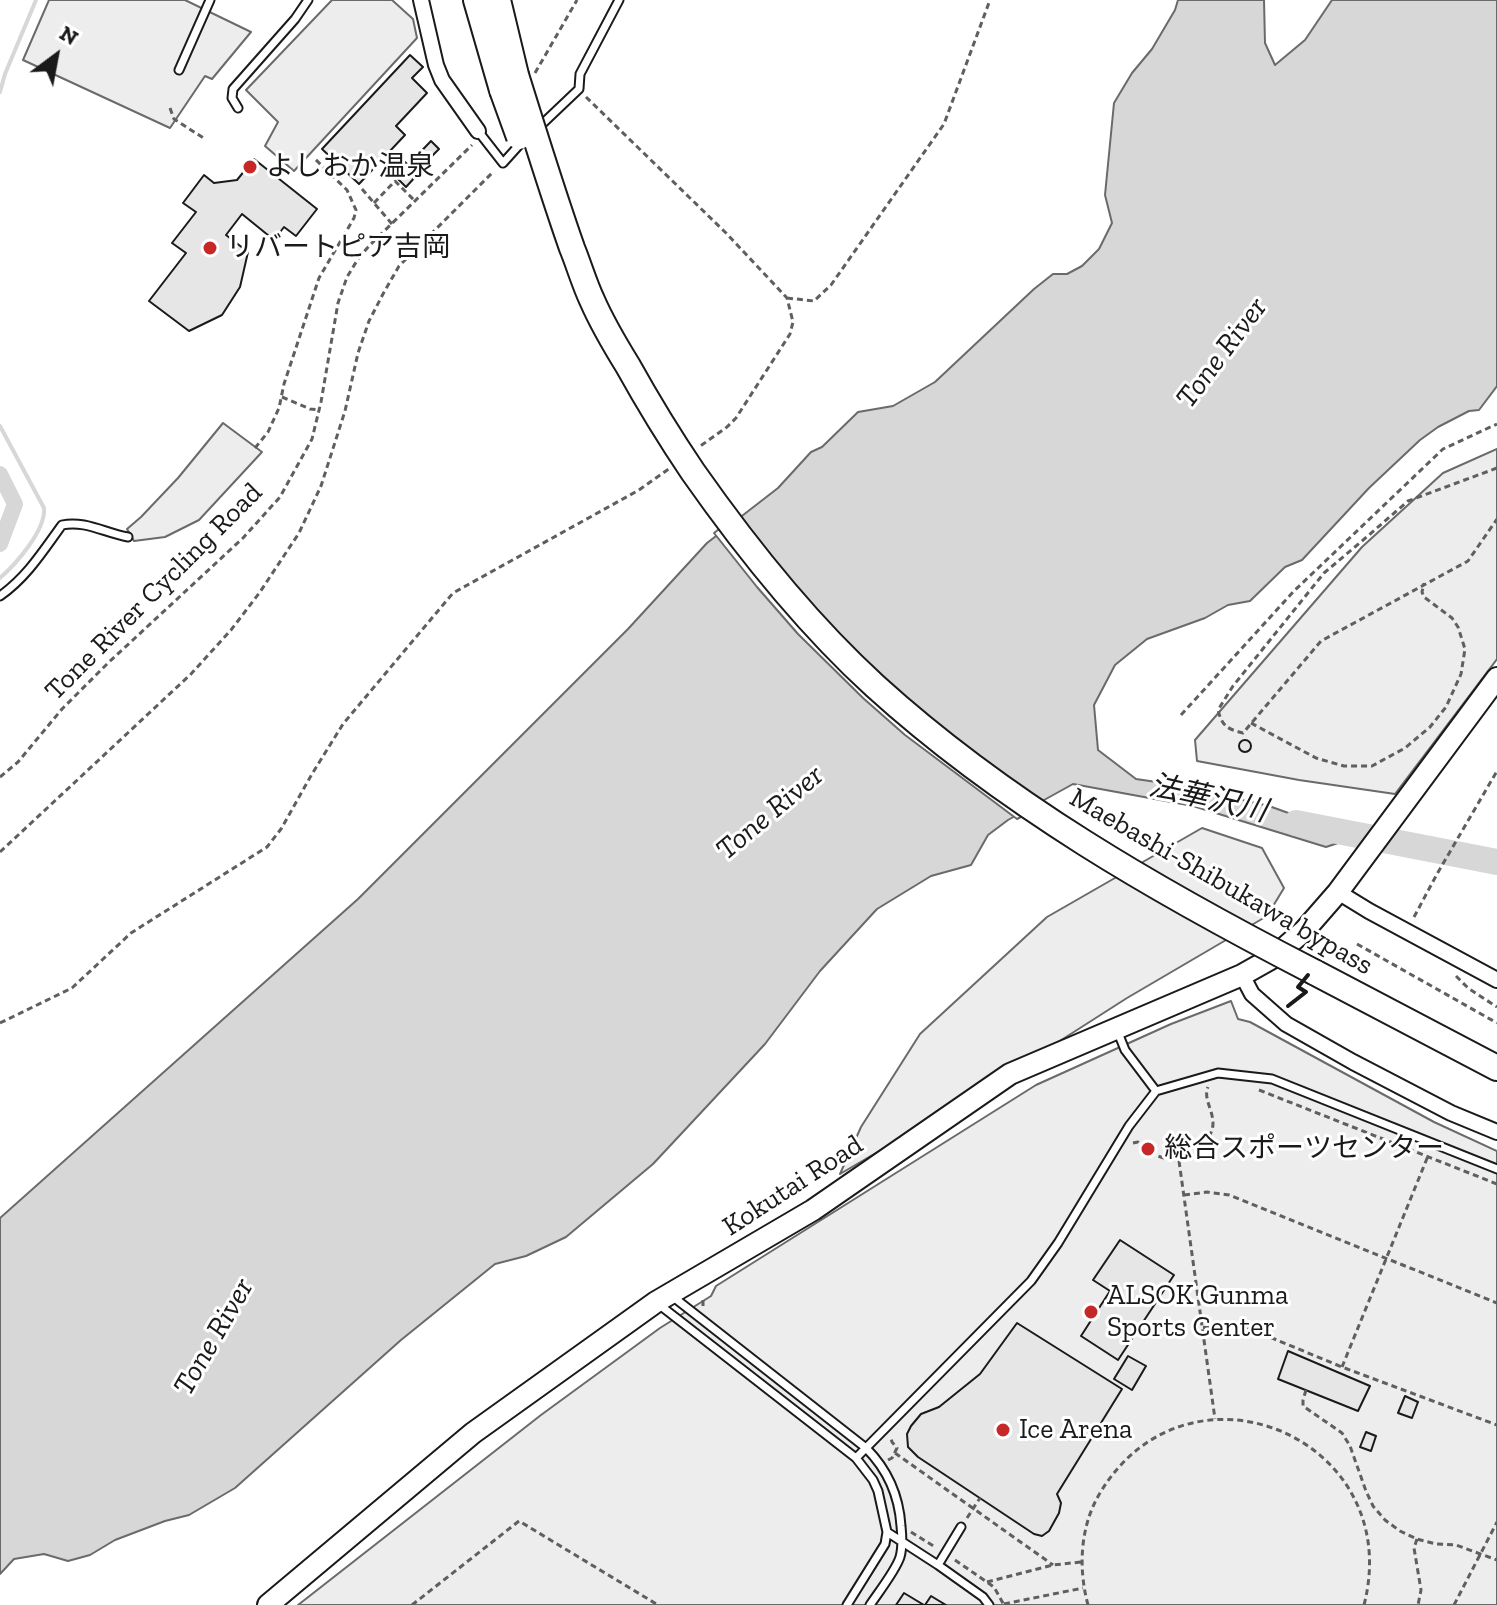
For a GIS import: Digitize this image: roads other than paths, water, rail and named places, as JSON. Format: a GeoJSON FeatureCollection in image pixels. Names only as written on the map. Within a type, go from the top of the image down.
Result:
{"type":"FeatureCollection","features":[{"type":"Feature","properties":{"kind":"highway"},"geometry":{"type":"LineString","coordinates":[[476,0],[509,83]]}},
{"type":"Feature","properties":{"kind":"highway","name":"Maebashi-Shibukawa bypass"},"geometry":{"type":"LineString","coordinates":[[498,0],[509,83],[592,300],[674,445],[736,532],[812,622],[875,685],[960,756],[1059,826],[1206,915],[1497,1068]]}},
{"type":"Feature","properties":{"kind":"street"},"geometry":{"type":"LineString","coordinates":[[421,0],[442,80],[477,136]]}},
{"type":"Feature","properties":{"kind":"street","name":"Kokutai Road"},"geometry":{"type":"LineString","coordinates":[[268,1605],[473,1433],[663,1298],[813,1210],[1010,1074],[1242,975],[1274,957],[1304,931],[1338,892],[1497,678]]}},
{"type":"Feature","properties":{"kind":"street"},"geometry":{"type":"LineString","coordinates":[[1338,892],[1497,980]]}},
{"type":"Feature","properties":{"kind":"street"},"geometry":{"type":"LineString","coordinates":[[1242,975],[1252,994],[1286,1024],[1451,1113],[1497,1132]]}},
{"type":"Feature","properties":{"kind":"lane"},"geometry":{"type":"LineString","coordinates":[[179,70],[210,0]]}},
{"type":"Feature","properties":{"kind":"lane"},"geometry":{"type":"LineString","coordinates":[[238,108],[232,98],[233,89],[308,0]]}},
{"type":"Feature","properties":{"kind":"lane"},"geometry":{"type":"LineString","coordinates":[[477,136],[503,163],[527,137],[574,96],[579,89],[580,74],[619,0]]}},
{"type":"Feature","properties":{"kind":"lane"},"geometry":{"type":"LineString","coordinates":[[0,596],[23,578],[62,525],[74,522],[128,537]]}},
{"type":"Feature","properties":{"kind":"lane"},"geometry":{"type":"LineString","coordinates":[[1116,1028],[1125,1050],[1156,1091]]}},
{"type":"Feature","properties":{"kind":"lane"},"geometry":{"type":"LineString","coordinates":[[856,1458],[1031,1281],[1058,1243],[1129,1126],[1156,1091],[1218,1073],[1272,1079],[1497,1169]]}},
{"type":"Feature","properties":{"kind":"lane"},"geometry":{"type":"LineString","coordinates":[[663,1298],[866,1448],[882,1465],[893,1485],[902,1542],[900,1560],[870,1605]]}},
{"type":"Feature","properties":{"kind":"lane"},"geometry":{"type":"LineString","coordinates":[[663,1298],[856,1458],[873,1480],[887,1532],[885,1544],[847,1605]]}},
{"type":"Feature","properties":{"kind":"lane"},"geometry":{"type":"LineString","coordinates":[[938,1565],[961,1527]]}},
{"type":"Feature","properties":{"kind":"lane"},"geometry":{"type":"LineString","coordinates":[[887,1532],[983,1597],[989,1605]]}},
{"type":"Feature","properties":{"kind":"water","name":"Tone River"},"geometry":{"type":"Polygon","coordinates":[[[1178,0],[1264,0],[1265,43],[1275,65],[1305,40],[1332,0],[1497,0],[1497,386],[1479,410],[1469,411],[1420,440],[1369,488],[1302,560],[1285,567],[1250,601],[1228,605],[1205,618],[1147,639],[1115,665],[1094,705],[1098,750],[1136,779],[1269,806],[1330,828],[1341,842],[1326,847],[1193,806],[1073,784],[1008,820],[988,835],[971,865],[931,876],[877,909],[820,971],[765,1044],[653,1164],[566,1237],[526,1256],[495,1264],[401,1340],[235,1488],[189,1515],[115,1540],[90,1555],[68,1561],[44,1554],[14,1559],[0,1574],[0,1218],[358,899],[628,629],[707,543],[778,488],[811,452],[822,447],[858,412],[893,406],[935,382],[1034,289],[1053,274],[1067,274],[1082,266],[1099,249],[1112,223],[1105,195],[1114,103],[1132,73],[1152,49],[1178,0]]]}},
{"type":"Feature","properties":{"kind":"waterway"},"geometry":{"type":"LineString","coordinates":[[0,92],[36,0]]}},
{"type":"Feature","properties":{"kind":"waterway"},"geometry":{"type":"LineString","coordinates":[[0,426],[44,508],[35,536],[0,578]]}},
{"type":"Feature","properties":{"kind":"waterway"},"geometry":{"type":"LineString","coordinates":[[0,474],[15,504],[0,544]]}},
{"type":"Feature","properties":{"kind":"waterway","name":"法華沢川"},"geometry":{"type":"LineString","coordinates":[[1296,823],[1497,862]]}},
{"type":"Feature","properties":{"kind":"place","name":"よしおか温泉"},"geometry":{"type":"Point","coordinates":[250,167]}},
{"type":"Feature","properties":{"kind":"place","name":"リバートピア吉岡"},"geometry":{"type":"Point","coordinates":[210,248]}},
{"type":"Feature","properties":{"kind":"place","name":"総合スポーツセンター"},"geometry":{"type":"Point","coordinates":[1148,1149]}},
{"type":"Feature","properties":{"kind":"place","name":"ALSOK Gunma Sports Center"},"geometry":{"type":"Point","coordinates":[1091,1312]}},
{"type":"Feature","properties":{"kind":"place","name":"Ice Arena"},"geometry":{"type":"Point","coordinates":[1003,1430]}}]}
